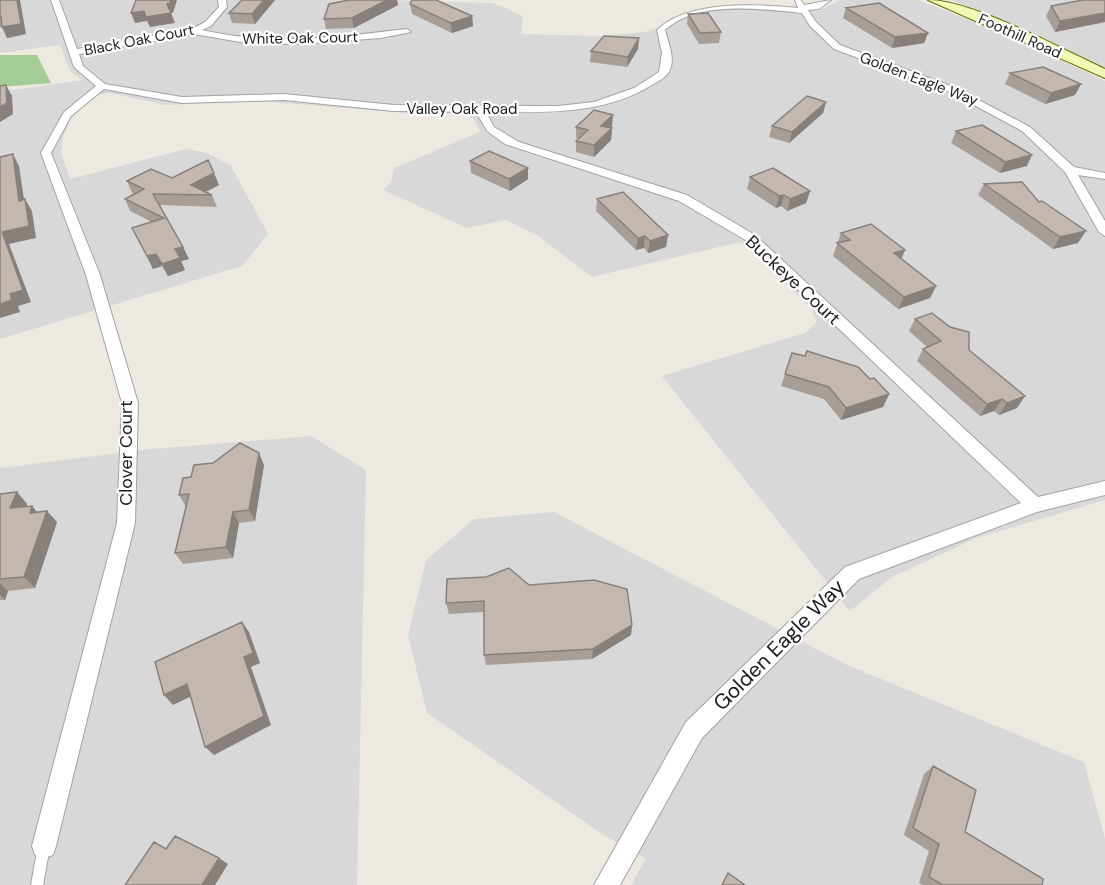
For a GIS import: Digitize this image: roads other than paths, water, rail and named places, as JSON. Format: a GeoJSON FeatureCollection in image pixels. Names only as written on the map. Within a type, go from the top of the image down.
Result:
{"type":"FeatureCollection","features":[{"type":"Feature","properties":{"kind":"main road","name":"Foothill Road"},"geometry":{"type":"LineString","coordinates":[[934,0],[1004,27],[1105,74]]}},
{"type":"Feature","properties":{"kind":"street","name":"Valley Oak Road"},"geometry":{"type":"LineString","coordinates":[[56,0],[79,67],[102,86],[182,100],[284,97],[394,108],[558,110],[596,105],[637,90],[663,74],[668,65],[667,53],[661,37],[665,22],[695,3],[802,6]]}},
{"type":"Feature","properties":{"kind":"street","name":"Black Oak Court"},"geometry":{"type":"LineString","coordinates":[[75,52],[194,31],[219,14],[223,7],[222,0]]}},
{"type":"Feature","properties":{"kind":"street"},"geometry":{"type":"LineString","coordinates":[[802,6],[816,7],[827,0]]}},
{"type":"Feature","properties":{"kind":"street"},"geometry":{"type":"LineString","coordinates":[[802,6],[808,1]]}},
{"type":"Feature","properties":{"kind":"street","name":"Golden Eagle Way"},"geometry":{"type":"LineString","coordinates":[[802,6],[837,47],[976,100],[1026,129],[1070,170],[1105,232]]}},
{"type":"Feature","properties":{"kind":"street","name":"White Oak Court"},"geometry":{"type":"LineString","coordinates":[[194,31],[252,40],[368,36],[407,32]]}},
{"type":"Feature","properties":{"kind":"street","name":"Clover Court"},"geometry":{"type":"LineString","coordinates":[[44,846],[126,523],[130,403],[93,275],[46,153],[58,124],[80,99],[102,86]]}},
{"type":"Feature","properties":{"kind":"street","name":"Buckeye Court"},"geometry":{"type":"LineString","coordinates":[[480,109],[483,122],[499,137],[523,148],[683,198],[751,238],[1035,506]]}},
{"type":"Feature","properties":{"kind":"street"},"geometry":{"type":"LineString","coordinates":[[1070,170],[1105,176]]}},
{"type":"Feature","properties":{"kind":"street","name":"Golden Eagle Way"},"geometry":{"type":"LineString","coordinates":[[606,885],[693,730],[852,573],[1035,506],[1105,488]]}},
{"type":"Feature","properties":{"kind":"lane"},"geometry":{"type":"LineString","coordinates":[[37,885],[44,846]]}}]}
